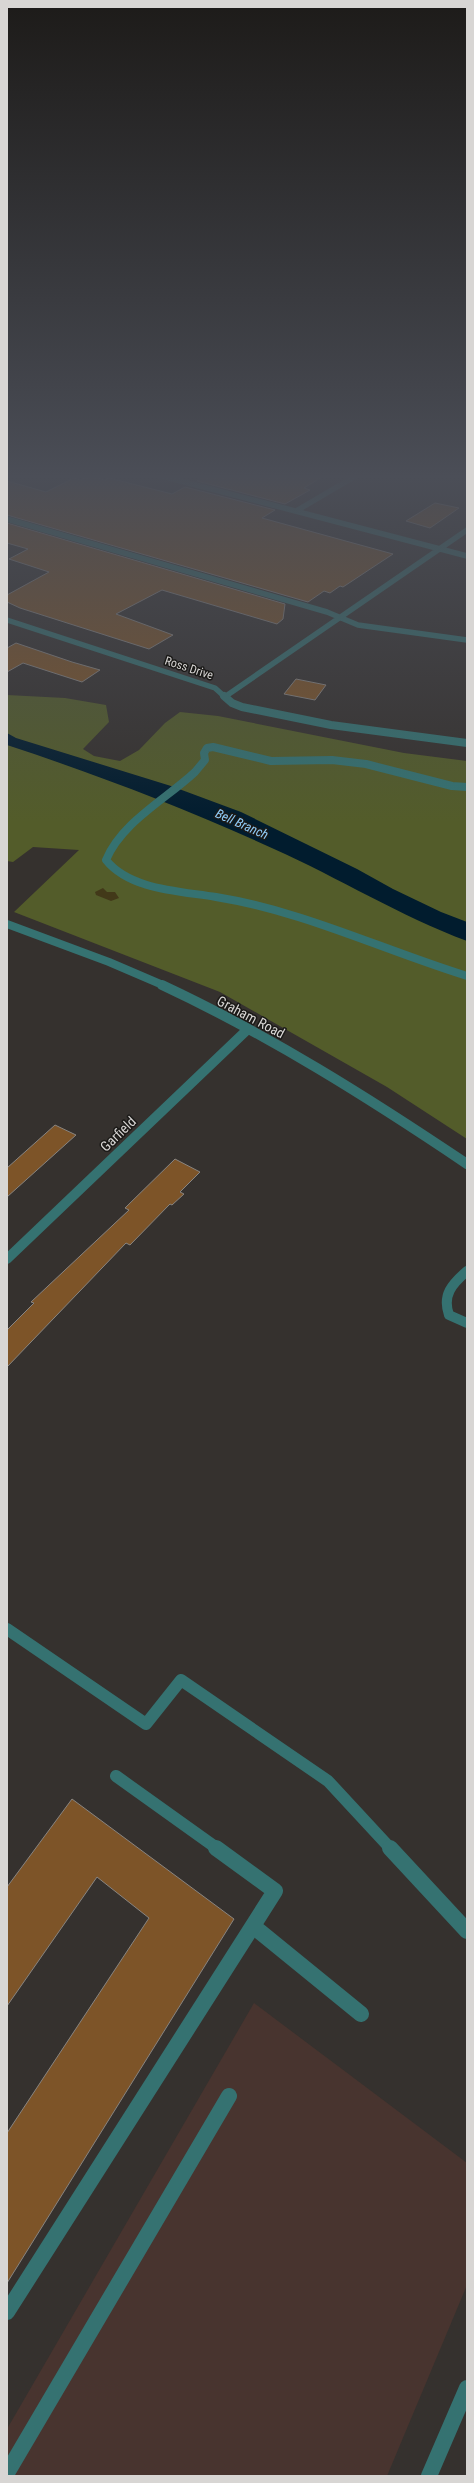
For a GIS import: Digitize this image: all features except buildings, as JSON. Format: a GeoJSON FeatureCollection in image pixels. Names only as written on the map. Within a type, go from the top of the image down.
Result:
{"type":"FeatureCollection","features":[{"type":"Feature","properties":{"kind":"street"},"geometry":{"type":"LineString","coordinates":[[251,590],[327,612],[358,625],[467,640]]}},
{"type":"Feature","properties":{"kind":"street"},"geometry":{"type":"LineString","coordinates":[[226,696],[379,590]]}},
{"type":"Feature","properties":{"kind":"street","name":"Ross Drive"},"geometry":{"type":"LineString","coordinates":[[7,620],[215,688],[226,696],[232,703],[256,711],[331,725],[467,743]]}},
{"type":"Feature","properties":{"kind":"street"},"geometry":{"type":"LineString","coordinates":[[467,787],[452,786],[366,764],[332,760],[304,762],[271,760],[213,747],[206,748],[204,753],[205,760],[186,782],[112,844],[106,860],[109,867],[127,877],[145,883],[230,899],[302,917],[436,967],[467,976]]}},
{"type":"Feature","properties":{"kind":"street","name":"Graham Road"},"geometry":{"type":"LineString","coordinates":[[7,924],[143,977],[248,1029],[366,1097],[467,1164]]}},
{"type":"Feature","properties":{"kind":"street","name":"Garfield"},"geometry":{"type":"LineString","coordinates":[[7,1259],[248,1029]]}},
{"type":"Feature","properties":{"kind":"street"},"geometry":{"type":"LineString","coordinates":[[467,1271],[448,1290],[445,1305],[449,1315],[467,1323]]}},
{"type":"Feature","properties":{"kind":"street"},"geometry":{"type":"LineString","coordinates":[[7,1629],[146,1724],[181,1680],[328,1781],[467,1931]]}},
{"type":"Feature","properties":{"kind":"street"},"geometry":{"type":"LineString","coordinates":[[7,2312],[275,1891],[116,1776]]}},
{"type":"Feature","properties":{"kind":"street"},"geometry":{"type":"LineString","coordinates":[[253,1926],[361,2014]]}},
{"type":"Feature","properties":{"kind":"street"},"geometry":{"type":"LineString","coordinates":[[7,2473],[229,2096]]}},
{"type":"Feature","properties":{"kind":"street"},"geometry":{"type":"LineString","coordinates":[[429,2476],[467,2388]]}},
{"type":"Feature","properties":{"kind":"shaded area"},"geometry":{"type":"Polygon","coordinates":[[[254,2003],[467,2163],[467,2285],[387,2476],[7,2476],[7,2429],[254,2003]]]}},
{"type":"Feature","properties":{"kind":"green space"},"geometry":{"type":"Polygon","coordinates":[[[7,695],[65,698],[106,705],[109,722],[83,749],[94,756],[120,761],[139,750],[165,723],[180,712],[218,716],[404,753],[467,761],[467,1139],[387,1087],[220,992],[14,912],[79,850],[33,847],[13,862],[7,861],[7,695]]]}},
{"type":"Feature","properties":{"kind":"sand"},"geometry":{"type":"Polygon","coordinates":[[[103,888],[107,892],[115,892],[119,898],[111,901],[96,895],[95,892],[103,888]]]}},
{"type":"Feature","properties":{"kind":"water","name":"Bell Branch"},"geometry":{"type":"Polygon","coordinates":[[[7,733],[16,738],[171,786],[241,812],[357,869],[393,889],[441,912],[467,922],[467,941],[394,909],[298,860],[241,834],[175,806],[75,768],[7,745],[7,733]]]}}]}
